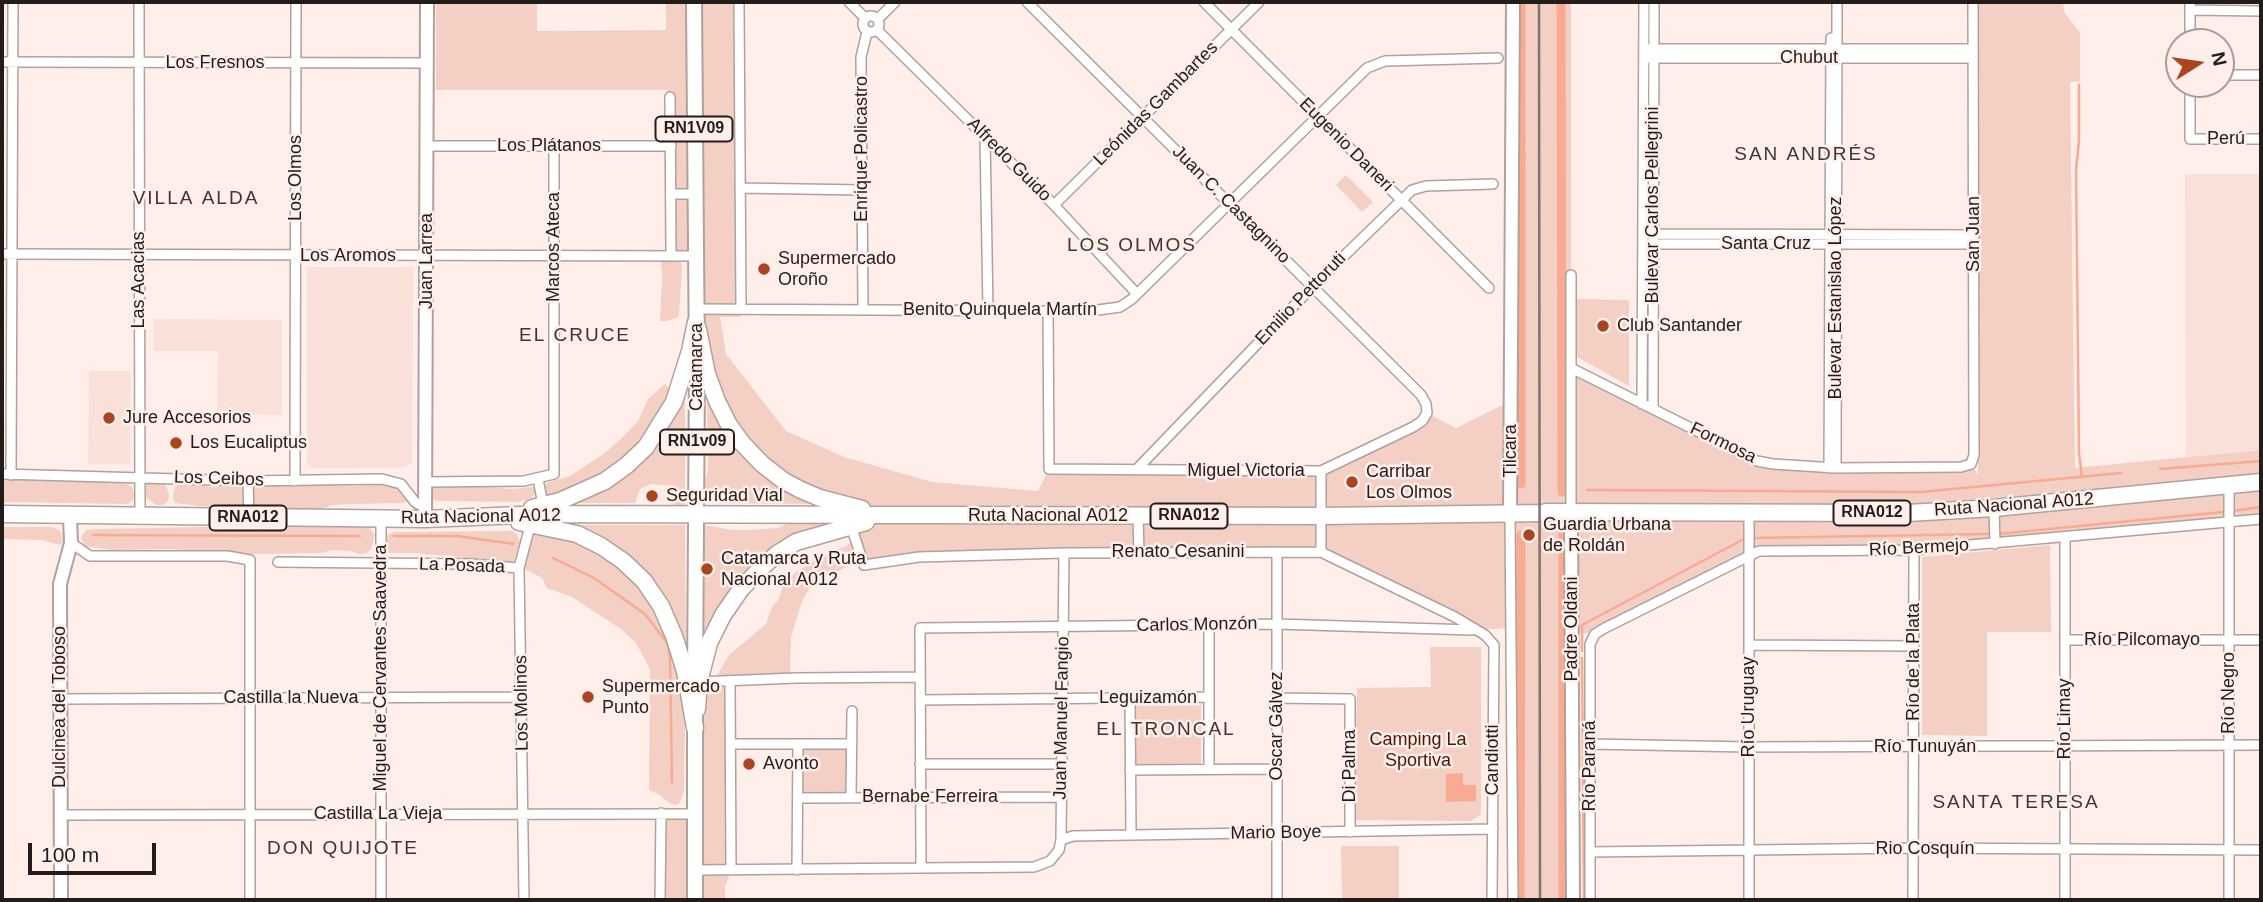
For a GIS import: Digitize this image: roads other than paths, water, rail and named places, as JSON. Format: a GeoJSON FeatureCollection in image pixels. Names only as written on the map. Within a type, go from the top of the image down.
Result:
{"type":"FeatureCollection","features":[{"type":"Feature","properties":{"kind":"highway"},"geometry":{"type":"LineString","coordinates":[[534,513],[605,481],[646,447],[674,402],[690,351],[696,315]]}},
{"type":"Feature","properties":{"kind":"highway"},"geometry":{"type":"LineString","coordinates":[[696,315],[707,374],[729,425],[742,443],[762,464],[784,481],[847,515]]}},
{"type":"Feature","properties":{"kind":"highway","name":"Ruta Nacional A012"},"geometry":{"type":"LineString","coordinates":[[2,514],[381,519],[425,514],[496,517],[534,513],[1321,516],[1544,512],[1908,513],[1994,508],[2261,482]]}},
{"type":"Feature","properties":{"kind":"highway"},"geometry":{"type":"LineString","coordinates":[[534,513],[601,546],[623,561],[644,581],[661,606],[674,636],[685,671],[695,728]]}},
{"type":"Feature","properties":{"kind":"highway"},"geometry":{"type":"LineString","coordinates":[[695,728],[697,682],[709,643],[723,615],[741,589],[777,554],[847,515]]}},
{"type":"Feature","properties":{"kind":"main road","name":"Catamarca"},"geometry":{"type":"LineString","coordinates":[[694,2],[697,682]]}},
{"type":"Feature","properties":{"kind":"main road"},"geometry":{"type":"LineString","coordinates":[[695,728],[695,900]]}},
{"type":"Feature","properties":{"kind":"street"},"geometry":{"type":"LineString","coordinates":[[6,475],[6,254],[13,2]]}},
{"type":"Feature","properties":{"kind":"street","name":"Las Acacias"},"geometry":{"type":"LineString","coordinates":[[139,2],[140,517]]}},
{"type":"Feature","properties":{"kind":"street","name":"Los Olmos"},"geometry":{"type":"LineString","coordinates":[[295,481],[296,2]]}},
{"type":"Feature","properties":{"kind":"street","name":"Juan Larrea"},"geometry":{"type":"LineString","coordinates":[[425,514],[428,2]]}},
{"type":"Feature","properties":{"kind":"street"},"geometry":{"type":"LineString","coordinates":[[739,2],[741,309]]}},
{"type":"Feature","properties":{"kind":"street"},"geometry":{"type":"LineString","coordinates":[[849,2],[865,18]]}},
{"type":"Feature","properties":{"kind":"street"},"geometry":{"type":"LineString","coordinates":[[878,19],[895,2]]}},
{"type":"Feature","properties":{"kind":"street","name":"Juan C. Castagnino"},"geometry":{"type":"LineString","coordinates":[[1027,2],[1421,395],[1427,413]]}},
{"type":"Feature","properties":{"kind":"street","name":"Eugenio Daneri"},"geometry":{"type":"LineString","coordinates":[[1204,2],[1489,288]]}},
{"type":"Feature","properties":{"kind":"street","name":"Leónidas Gambartes"},"geometry":{"type":"LineString","coordinates":[[1054,205],[1259,2]]}},
{"type":"Feature","properties":{"kind":"street","name":"Tilcara"},"geometry":{"type":"LineString","coordinates":[[1513,2],[1510,513],[1513,900]]}},
{"type":"Feature","properties":{"kind":"street","name":"Bulevar Carlos Pellegrini"},"geometry":{"type":"LineString","coordinates":[[1644,2],[1649,54],[1653,409]]}},
{"type":"Feature","properties":{"kind":"street","name":"Bulevar Carlos Pellegrini"},"geometry":{"type":"LineString","coordinates":[[1642,404],[1643,239],[1649,54],[1654,2]]}},
{"type":"Feature","properties":{"kind":"street","name":"Bulevar Estanislao López"},"geometry":{"type":"LineString","coordinates":[[1831,2],[1834,53]]}},
{"type":"Feature","properties":{"kind":"street","name":"Bulevar Estanislao López"},"geometry":{"type":"LineString","coordinates":[[1833,468],[1834,53],[1837,2]]}},
{"type":"Feature","properties":{"kind":"street","name":"San Juan"},"geometry":{"type":"LineString","coordinates":[[1970,464],[1974,455],[1973,2]]}},
{"type":"Feature","properties":{"kind":"street"},"geometry":{"type":"LineString","coordinates":[[2190,28],[2190,6],[2261,10]]}},
{"type":"Feature","properties":{"kind":"street"},"geometry":{"type":"LineString","coordinates":[[865,18],[870,16],[878,19]]}},
{"type":"Feature","properties":{"kind":"street"},"geometry":{"type":"LineString","coordinates":[[865,18],[863,26],[872,31],[880,23],[878,19]]}},
{"type":"Feature","properties":{"kind":"street","name":"Alfredo Guido"},"geometry":{"type":"LineString","coordinates":[[872,31],[985,136],[1137,294]]}},
{"type":"Feature","properties":{"kind":"street","name":"Enrique Policastro"},"geometry":{"type":"LineString","coordinates":[[863,310],[861,57],[872,31]]}},
{"type":"Feature","properties":{"kind":"street","name":"Chubut"},"geometry":{"type":"LineString","coordinates":[[1649,54],[1973,53]]}},
{"type":"Feature","properties":{"kind":"street","name":"Benito Quinquela Martín"},"geometry":{"type":"LineString","coordinates":[[696,315],[741,309],[1112,309],[1137,294],[1372,65],[1385,61],[1498,58]]}},
{"type":"Feature","properties":{"kind":"street","name":"Los Fresnos"},"geometry":{"type":"LineString","coordinates":[[2,62],[428,63]]}},
{"type":"Feature","properties":{"kind":"street"},"geometry":{"type":"LineString","coordinates":[[2235,75],[2261,75]]}},
{"type":"Feature","properties":{"kind":"street"},"geometry":{"type":"LineString","coordinates":[[670,97],[671,256]]}},
{"type":"Feature","properties":{"kind":"street","name":"Perú"},"geometry":{"type":"LineString","coordinates":[[2190,98],[2190,139],[2261,139]]}},
{"type":"Feature","properties":{"kind":"street"},"geometry":{"type":"LineString","coordinates":[[985,136],[988,310]]}},
{"type":"Feature","properties":{"kind":"street","name":"Los Plátanos"},"geometry":{"type":"LineString","coordinates":[[428,146],[671,146]]}},
{"type":"Feature","properties":{"kind":"street","name":"Marcos Ateca"},"geometry":{"type":"LineString","coordinates":[[538,479],[554,474],[554,146]]}},
{"type":"Feature","properties":{"kind":"street","name":"Emilio Pettoruti"},"geometry":{"type":"LineString","coordinates":[[1136,470],[1312,287],[1412,190],[1426,186],[1493,184]]}},
{"type":"Feature","properties":{"kind":"street"},"geometry":{"type":"LineString","coordinates":[[740,188],[862,190]]}},
{"type":"Feature","properties":{"kind":"street"},"geometry":{"type":"LineString","coordinates":[[671,194],[694,194]]}},
{"type":"Feature","properties":{"kind":"street","name":"Santa Cruz"},"geometry":{"type":"LineString","coordinates":[[1643,239],[1974,240]]}},
{"type":"Feature","properties":{"kind":"street","name":"Los Aromos"},"geometry":{"type":"LineString","coordinates":[[6,254],[695,256]]}},
{"type":"Feature","properties":{"kind":"street","name":"Padre Oldani"},"geometry":{"type":"LineString","coordinates":[[1571,275],[1573,900]]}},
{"type":"Feature","properties":{"kind":"street","name":"Miguel Victoria"},"geometry":{"type":"LineString","coordinates":[[1048,311],[1049,469],[1321,471],[1413,427],[1422,421],[1427,413]]}},
{"type":"Feature","properties":{"kind":"street","name":"Formosa"},"geometry":{"type":"LineString","coordinates":[[1571,368],[1757,461],[1833,468],[1961,467],[1970,464]]}},
{"type":"Feature","properties":{"kind":"street"},"geometry":{"type":"LineString","coordinates":[[1321,471],[1321,552]]}},
{"type":"Feature","properties":{"kind":"street","name":"Los Ceibos"},"geometry":{"type":"LineString","coordinates":[[6,475],[248,481],[382,479],[401,484],[425,514]]}},
{"type":"Feature","properties":{"kind":"street"},"geometry":{"type":"LineString","coordinates":[[425,482],[538,479],[534,513]]}},
{"type":"Feature","properties":{"kind":"street"},"geometry":{"type":"LineString","coordinates":[[248,481],[249,518]]}},
{"type":"Feature","properties":{"kind":"street","name":"Río Negro"},"geometry":{"type":"LineString","coordinates":[[2229,486],[2229,900]]}},
{"type":"Feature","properties":{"kind":"street"},"geometry":{"type":"LineString","coordinates":[[1994,508],[1994,544]]}},
{"type":"Feature","properties":{"kind":"street","name":"Los Molinos"},"geometry":{"type":"LineString","coordinates":[[524,900],[519,568],[534,513]]}},
{"type":"Feature","properties":{"kind":"street","name":"Río Uruguay"},"geometry":{"type":"LineString","coordinates":[[1749,513],[1749,900]]}},
{"type":"Feature","properties":{"kind":"street","name":"Renato Cesanini"},"geometry":{"type":"LineString","coordinates":[[847,515],[864,565],[919,557],[1064,553],[1321,552],[1455,617],[1474,630]]}},
{"type":"Feature","properties":{"kind":"street","name":"Dulcinea del Toboso"},"geometry":{"type":"LineString","coordinates":[[61,900],[60,584],[71,543],[71,516]]}},
{"type":"Feature","properties":{"kind":"street"},"geometry":{"type":"LineString","coordinates":[[1138,516],[1139,553]]}},
{"type":"Feature","properties":{"kind":"street","name":"Miguel de Cervantes Saavedra"},"geometry":{"type":"LineString","coordinates":[[381,519],[382,900]]}},
{"type":"Feature","properties":{"kind":"street","name":"Río Bermejo"},"geometry":{"type":"LineString","coordinates":[[1595,634],[1759,551],[1914,550],[2261,519]]}},
{"type":"Feature","properties":{"kind":"street","name":"Río Limay"},"geometry":{"type":"LineString","coordinates":[[2065,537],[2065,900]]}},
{"type":"Feature","properties":{"kind":"street"},"geometry":{"type":"LineString","coordinates":[[71,543],[90,556],[227,556],[250,560],[250,900]]}},
{"type":"Feature","properties":{"kind":"street","name":"Río de la Plata"},"geometry":{"type":"LineString","coordinates":[[1913,900],[1914,550]]}},
{"type":"Feature","properties":{"kind":"street","name":"Oscar Gálvez"},"geometry":{"type":"LineString","coordinates":[[1277,552],[1277,900]]}},
{"type":"Feature","properties":{"kind":"street","name":"Juan Manuel Fangio"},"geometry":{"type":"LineString","coordinates":[[1061,840],[1064,553]]}},
{"type":"Feature","properties":{"kind":"street","name":"La Posada"},"geometry":{"type":"LineString","coordinates":[[278,562],[519,568]]}},
{"type":"Feature","properties":{"kind":"street","name":"Carlos Monzón"},"geometry":{"type":"LineString","coordinates":[[920,677],[919,628],[1277,624],[1474,630]]}},
{"type":"Feature","properties":{"kind":"street"},"geometry":{"type":"LineString","coordinates":[[1209,625],[1209,769]]}},
{"type":"Feature","properties":{"kind":"street","name":"Candiotti"},"geometry":{"type":"LineString","coordinates":[[1474,630],[1485,635],[1494,645],[1492,900]]}},
{"type":"Feature","properties":{"kind":"street","name":"Río Paraná"},"geometry":{"type":"LineString","coordinates":[[1590,900],[1590,644],[1595,634]]}},
{"type":"Feature","properties":{"kind":"street","name":"Río Pilcomayo"},"geometry":{"type":"LineString","coordinates":[[2065,640],[2261,640]]}},
{"type":"Feature","properties":{"kind":"street"},"geometry":{"type":"LineString","coordinates":[[1749,645],[1914,646]]}},
{"type":"Feature","properties":{"kind":"street"},"geometry":{"type":"LineString","coordinates":[[1572,656],[1590,653]]}},
{"type":"Feature","properties":{"kind":"street"},"geometry":{"type":"LineString","coordinates":[[697,682],[920,677],[921,868]]}},
{"type":"Feature","properties":{"kind":"street"},"geometry":{"type":"LineString","coordinates":[[730,681],[731,870]]}},
{"type":"Feature","properties":{"kind":"street","name":"Castilla la Nueva"},"geometry":{"type":"LineString","coordinates":[[60,699],[522,697]]}},
{"type":"Feature","properties":{"kind":"street"},"geometry":{"type":"LineString","coordinates":[[1130,698],[1131,835]]}},
{"type":"Feature","properties":{"kind":"street","name":"Leguizamón"},"geometry":{"type":"LineString","coordinates":[[920,700],[1209,698]]}},
{"type":"Feature","properties":{"kind":"street","name":"Di Palma"},"geometry":{"type":"LineString","coordinates":[[1277,698],[1350,699],[1350,832]]}},
{"type":"Feature","properties":{"kind":"street"},"geometry":{"type":"LineString","coordinates":[[1493,699],[1512,699]]}},
{"type":"Feature","properties":{"kind":"street"},"geometry":{"type":"LineString","coordinates":[[851,798],[852,711]]}},
{"type":"Feature","properties":{"kind":"street"},"geometry":{"type":"LineString","coordinates":[[730,744],[852,744]]}},
{"type":"Feature","properties":{"kind":"street"},"geometry":{"type":"LineString","coordinates":[[797,870],[798,744]]}},
{"type":"Feature","properties":{"kind":"street","name":"Río Tunuyán"},"geometry":{"type":"LineString","coordinates":[[1590,744],[1749,747],[2261,745]]}},
{"type":"Feature","properties":{"kind":"street"},"geometry":{"type":"LineString","coordinates":[[920,764],[1062,764]]}},
{"type":"Feature","properties":{"kind":"street"},"geometry":{"type":"LineString","coordinates":[[1130,770],[1277,769]]}},
{"type":"Feature","properties":{"kind":"street","name":"Bernabe Ferreira"},"geometry":{"type":"LineString","coordinates":[[798,798],[1061,797]]}},
{"type":"Feature","properties":{"kind":"street"},"geometry":{"type":"LineString","coordinates":[[660,900],[661,814]]}},
{"type":"Feature","properties":{"kind":"street","name":"Castilla La Vieja"},"geometry":{"type":"LineString","coordinates":[[60,815],[696,814]]}},
{"type":"Feature","properties":{"kind":"street","name":"Mario Boye"},"geometry":{"type":"LineString","coordinates":[[1061,840],[1073,836],[1493,830]]}},
{"type":"Feature","properties":{"kind":"street"},"geometry":{"type":"LineString","coordinates":[[695,870],[1034,867],[1050,861],[1056,855],[1061,840]]}},
{"type":"Feature","properties":{"kind":"street","name":"Rio Cosquín"},"geometry":{"type":"LineString","coordinates":[[1590,852],[1913,848],[2261,850]]}},
{"type":"Feature","properties":{"kind":"waterway"},"geometry":{"type":"LineString","coordinates":[[1521,2],[1521,484]]}},
{"type":"Feature","properties":{"kind":"waterway"},"geometry":{"type":"LineString","coordinates":[[1561,2],[1562,492]]}},
{"type":"Feature","properties":{"kind":"waterway"},"geometry":{"type":"LineString","coordinates":[[2079,85],[2076,170],[2079,453],[2082,477]]}},
{"type":"Feature","properties":{"kind":"waterway"},"geometry":{"type":"LineString","coordinates":[[2160,469],[2261,461]]}},
{"type":"Feature","properties":{"kind":"waterway"},"geometry":{"type":"LineString","coordinates":[[1587,490],[1921,492],[2121,473]]}},
{"type":"Feature","properties":{"kind":"waterway"},"geometry":{"type":"LineString","coordinates":[[2233,511],[2261,507]]}},
{"type":"Feature","properties":{"kind":"waterway"},"geometry":{"type":"LineString","coordinates":[[1998,534],[2223,512]]}},
{"type":"Feature","properties":{"kind":"waterway"},"geometry":{"type":"LineString","coordinates":[[1563,529],[1563,900]]}},
{"type":"Feature","properties":{"kind":"waterway"},"geometry":{"type":"LineString","coordinates":[[1753,538],[1988,534]]}},
{"type":"Feature","properties":{"kind":"waterway"},"geometry":{"type":"LineString","coordinates":[[93,535],[360,536]]}},
{"type":"Feature","properties":{"kind":"waterway"},"geometry":{"type":"LineString","coordinates":[[1520,900],[1521,535]]}},
{"type":"Feature","properties":{"kind":"waterway"},"geometry":{"type":"LineString","coordinates":[[394,536],[457,536],[514,544]]}},
{"type":"Feature","properties":{"kind":"waterway"},"geometry":{"type":"LineString","coordinates":[[1582,651],[1582,625],[1744,539]]}},
{"type":"Feature","properties":{"kind":"waterway"},"geometry":{"type":"LineString","coordinates":[[553,558],[594,578],[645,614],[668,644],[672,782]]}},
{"type":"Feature","properties":{"kind":"waterway"},"geometry":{"type":"LineString","coordinates":[[1582,658],[1584,900]]}},
{"type":"Feature","properties":{"kind":"railway"},"geometry":{"type":"LineString","coordinates":[[1539,2],[1540,900]]}},
{"type":"Feature","properties":{"kind":"place","name":"Supermercado Oroño"},"geometry":{"type":"Point","coordinates":[764,269]}},
{"type":"Feature","properties":{"kind":"place","name":"Club Santander"},"geometry":{"type":"Point","coordinates":[1603,326]}},
{"type":"Feature","properties":{"kind":"place","name":"Jure Accesorios"},"geometry":{"type":"Point","coordinates":[109,418]}},
{"type":"Feature","properties":{"kind":"place","name":"Los Eucaliptus"},"geometry":{"type":"Point","coordinates":[176,443]}},
{"type":"Feature","properties":{"kind":"place","name":"Carribar Los Olmos"},"geometry":{"type":"Point","coordinates":[1352,482]}},
{"type":"Feature","properties":{"kind":"place","name":"Seguridad Vial"},"geometry":{"type":"Point","coordinates":[652,496]}},
{"type":"Feature","properties":{"kind":"place","name":"Guardia Urbana de Roldán"},"geometry":{"type":"Point","coordinates":[1529,535]}},
{"type":"Feature","properties":{"kind":"place","name":"Catamarca y Ruta Nacional A012"},"geometry":{"type":"Point","coordinates":[707,569]}},
{"type":"Feature","properties":{"kind":"place","name":"Supermercado Punto"},"geometry":{"type":"Point","coordinates":[588,697]}},
{"type":"Feature","properties":{"kind":"place","name":"Avonto"},"geometry":{"type":"Point","coordinates":[749,764]}},
{"type":"Feature","properties":{"kind":"district","name":"SAN ANDRÉS"},"geometry":{"type":"Point","coordinates":[1806,155]}},
{"type":"Feature","properties":{"kind":"district","name":"VILLA ALDA"},"geometry":{"type":"Point","coordinates":[196,199]}},
{"type":"Feature","properties":{"kind":"district","name":"LOS OLMOS"},"geometry":{"type":"Point","coordinates":[1132,246]}},
{"type":"Feature","properties":{"kind":"district","name":"EL CRUCE"},"geometry":{"type":"Point","coordinates":[575,336]}},
{"type":"Feature","properties":{"kind":"district","name":"EL TRONCAL"},"geometry":{"type":"Point","coordinates":[1166,730]}},
{"type":"Feature","properties":{"kind":"district","name":"SANTA TERESA"},"geometry":{"type":"Point","coordinates":[2016,803]}},
{"type":"Feature","properties":{"kind":"district","name":"DON QUIJOTE"},"geometry":{"type":"Point","coordinates":[343,849]}},
{"type":"Feature","properties":{"kind":"park label","name":"Camping La Sportiva"},"geometry":{"type":"Point","coordinates":[1418,750]}}]}
